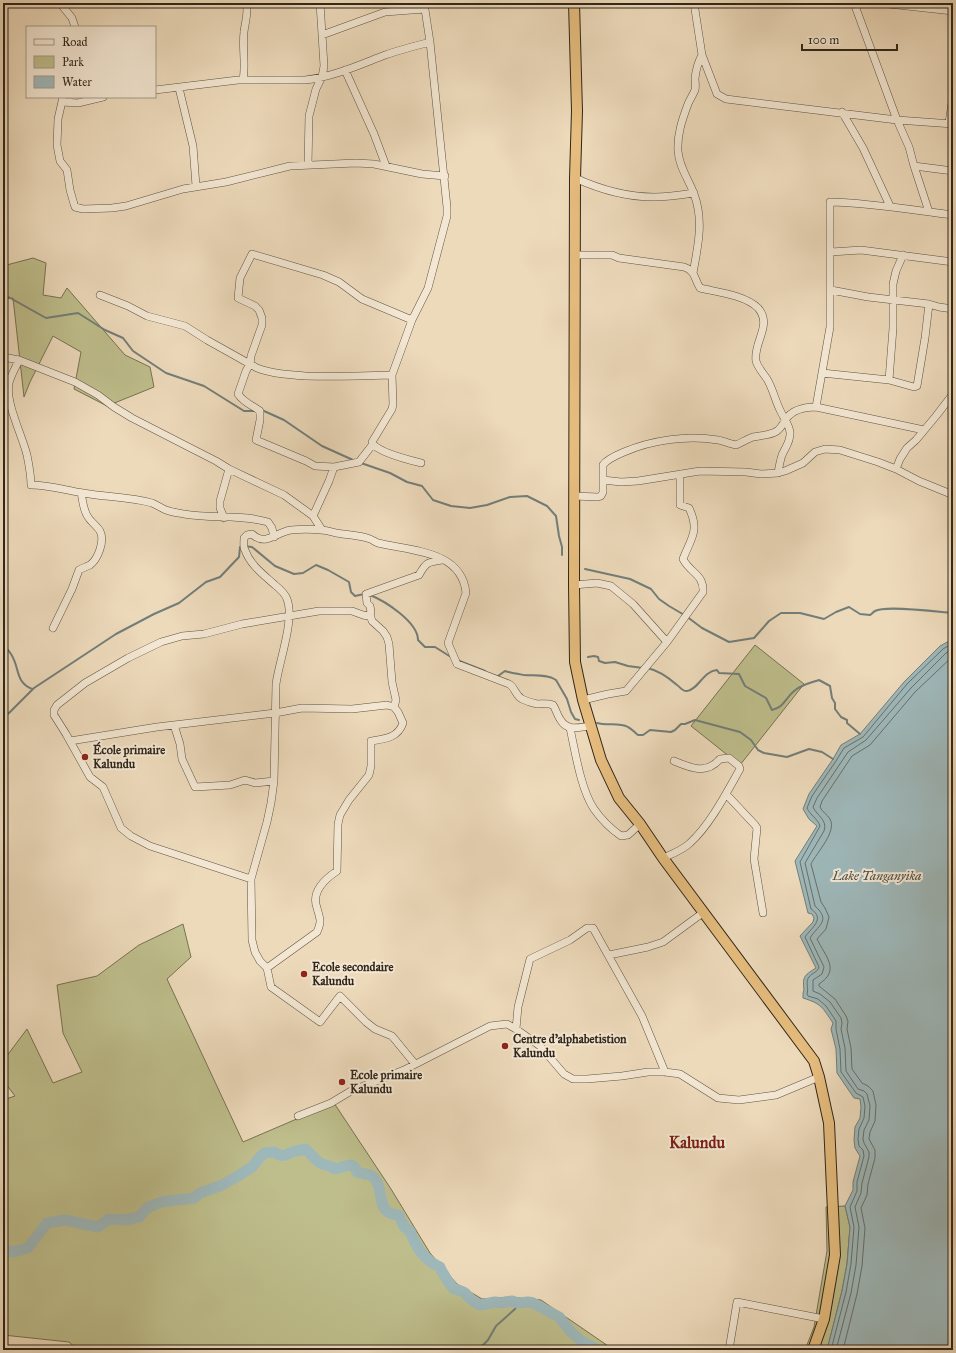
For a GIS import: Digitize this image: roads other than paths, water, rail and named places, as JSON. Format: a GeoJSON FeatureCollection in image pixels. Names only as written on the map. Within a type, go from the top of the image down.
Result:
{"type":"FeatureCollection","features":[{"type":"Feature","properties":{"kind":"highway"},"geometry":{"type":"LineString","coordinates":[[574,3],[577,111],[575,178],[575,662],[583,700],[600,760],[619,798],[640,824],[663,858],[814,1060],[820,1077],[829,1123],[835,1255],[824,1319],[813,1350]]}},
{"type":"Feature","properties":{"kind":"street"},"geometry":{"type":"LineString","coordinates":[[60,3],[72,18],[75,26]]}},
{"type":"Feature","properties":{"kind":"street"},"geometry":{"type":"LineString","coordinates":[[243,80],[245,66],[243,49],[247,10],[246,3]]}},
{"type":"Feature","properties":{"kind":"street"},"geometry":{"type":"LineString","coordinates":[[308,165],[309,116],[316,89],[322,77],[324,66],[320,3]]}},
{"type":"Feature","properties":{"kind":"street"},"geometry":{"type":"LineString","coordinates":[[694,3],[702,55],[717,94],[726,99],[842,112],[897,120],[951,123],[953,96]]}},
{"type":"Feature","properties":{"kind":"street"},"geometry":{"type":"LineString","coordinates":[[854,3],[897,120],[909,147],[929,212]]}},
{"type":"Feature","properties":{"kind":"street"},"geometry":{"type":"LineString","coordinates":[[879,3],[912,5],[951,12]]}},
{"type":"Feature","properties":{"kind":"street"},"geometry":{"type":"LineString","coordinates":[[322,35],[385,12],[424,6],[430,42],[439,138],[445,176],[447,216],[428,288],[412,320],[392,375],[392,409],[372,444],[359,462],[334,467],[315,466],[256,440],[260,420],[260,411],[243,401],[238,394],[250,364],[251,356],[262,325],[262,318],[259,310],[255,306],[238,298],[240,278],[252,254],[323,275],[339,282],[362,299],[412,320]]}},
{"type":"Feature","properties":{"kind":"street"},"geometry":{"type":"LineString","coordinates":[[156,90],[243,80],[305,80],[322,77],[400,50],[430,42]]}},
{"type":"Feature","properties":{"kind":"street"},"geometry":{"type":"LineString","coordinates":[[702,55],[698,63],[694,92],[678,135],[680,162],[694,193],[698,207],[700,225],[693,273],[700,288],[748,301],[758,308],[763,317],[764,323],[756,351],[756,362],[760,371],[766,377],[774,392],[779,409],[786,420],[790,433],[789,442],[782,456],[778,473]]}},
{"type":"Feature","properties":{"kind":"street"},"geometry":{"type":"LineString","coordinates":[[345,70],[374,134],[386,166]]}},
{"type":"Feature","properties":{"kind":"street"},"geometry":{"type":"LineString","coordinates":[[179,88],[192,146],[196,186]]}},
{"type":"Feature","properties":{"kind":"street"},"geometry":{"type":"LineString","coordinates":[[99,98],[78,103],[62,100],[58,119],[57,145],[60,161],[67,170],[72,201],[75,207],[83,209],[112,208],[196,186],[226,182],[276,168],[308,165],[356,163],[386,166],[422,174],[445,176]]}},
{"type":"Feature","properties":{"kind":"street"},"geometry":{"type":"LineString","coordinates":[[842,112],[863,148],[890,206]]}},
{"type":"Feature","properties":{"kind":"street"},"geometry":{"type":"LineString","coordinates":[[914,166],[953,171]]}},
{"type":"Feature","properties":{"kind":"street"},"geometry":{"type":"LineString","coordinates":[[575,178],[586,183],[620,193],[644,197],[662,197],[694,193]]}},
{"type":"Feature","properties":{"kind":"street"},"geometry":{"type":"LineString","coordinates":[[816,407],[830,327],[830,202],[890,206],[953,215]]}},
{"type":"Feature","properties":{"kind":"street"},"geometry":{"type":"LineString","coordinates":[[831,252],[861,250],[953,262]]}},
{"type":"Feature","properties":{"kind":"street"},"geometry":{"type":"LineString","coordinates":[[575,255],[612,255],[619,258],[684,267],[693,273]]}},
{"type":"Feature","properties":{"kind":"street"},"geometry":{"type":"LineString","coordinates":[[889,380],[893,328],[893,284],[896,271],[903,255]]}},
{"type":"Feature","properties":{"kind":"street"},"geometry":{"type":"LineString","coordinates":[[831,290],[868,298],[892,299],[953,309]]}},
{"type":"Feature","properties":{"kind":"street"},"geometry":{"type":"LineString","coordinates":[[100,295],[128,306],[147,316],[185,326],[207,340],[265,371],[292,375],[333,377],[392,375]]}},
{"type":"Feature","properties":{"kind":"street"},"geometry":{"type":"LineString","coordinates":[[822,373],[889,380],[916,387],[925,338],[929,304]]}},
{"type":"Feature","properties":{"kind":"street"},"geometry":{"type":"LineString","coordinates":[[3,357],[19,360],[75,382],[98,395],[132,418],[229,469],[284,495],[313,516],[322,530]]}},
{"type":"Feature","properties":{"kind":"street"},"geometry":{"type":"LineString","coordinates":[[19,360],[9,383],[9,396],[11,407],[27,454],[32,485],[119,497],[153,504],[167,511],[186,515],[224,518],[250,518],[268,522],[272,528],[274,537]]}},
{"type":"Feature","properties":{"kind":"street"},"geometry":{"type":"LineString","coordinates":[[896,469],[907,448],[916,440],[953,394]]}},
{"type":"Feature","properties":{"kind":"street"},"geometry":{"type":"LineString","coordinates":[[574,496],[601,496],[603,492],[602,467],[604,462],[632,448],[660,441],[680,439],[718,440],[736,445],[752,437],[768,435],[776,432],[796,410],[802,408],[816,407],[924,430]]}},
{"type":"Feature","properties":{"kind":"street"},"geometry":{"type":"LineString","coordinates":[[372,444],[399,457],[421,463]]}},
{"type":"Feature","properties":{"kind":"street"},"geometry":{"type":"LineString","coordinates":[[603,480],[621,482],[638,481],[700,471],[746,472],[761,474],[778,473],[803,463],[815,452],[825,449],[840,450],[896,469],[919,481],[953,495]]}},
{"type":"Feature","properties":{"kind":"street"},"geometry":{"type":"LineString","coordinates":[[313,516],[330,481],[334,467]]}},
{"type":"Feature","properties":{"kind":"street"},"geometry":{"type":"LineString","coordinates":[[224,518],[220,508],[220,500],[229,469]]}},
{"type":"Feature","properties":{"kind":"street"},"geometry":{"type":"LineString","coordinates":[[583,700],[626,691],[667,642],[703,592],[703,584],[701,580],[696,573],[687,567],[683,559],[693,537],[694,524],[690,508],[680,505],[680,474]]}},
{"type":"Feature","properties":{"kind":"street"},"geometry":{"type":"LineString","coordinates":[[53,628],[72,589],[79,570],[92,563],[100,547],[100,531],[87,516],[82,493]]}},
{"type":"Feature","properties":{"kind":"street"},"geometry":{"type":"LineString","coordinates":[[415,1064],[392,1036],[375,1030],[340,996],[320,1022],[271,986],[267,968],[260,961],[255,952],[252,940],[251,879],[267,822],[274,781],[277,676],[287,633],[289,616],[287,599],[284,592],[257,568],[244,549],[244,538],[247,535],[252,534],[256,538],[264,540],[285,531],[322,530],[421,551],[444,560],[457,571],[463,579],[466,593],[448,643],[457,664],[509,684],[519,697],[523,699],[537,704],[548,703],[553,705],[563,725],[570,728],[591,726]]}},
{"type":"Feature","properties":{"kind":"street"},"geometry":{"type":"LineString","coordinates":[[394,707],[396,700],[392,682],[389,644],[383,632],[372,621],[370,606],[367,603],[366,594],[419,575],[429,562],[444,560]]}},
{"type":"Feature","properties":{"kind":"street"},"geometry":{"type":"LineString","coordinates":[[574,585],[597,583],[611,586],[633,604],[667,642]]}},
{"type":"Feature","properties":{"kind":"street"},"geometry":{"type":"LineString","coordinates":[[251,879],[150,846],[131,836],[122,828],[103,787],[90,777],[54,715],[54,710],[57,705],[85,683],[128,658],[161,642],[182,636],[204,634],[242,624],[319,611],[334,612],[344,610],[368,616],[370,614]]}},
{"type":"Feature","properties":{"kind":"street"},"geometry":{"type":"LineString","coordinates":[[70,741],[302,708],[352,709],[387,705],[394,707],[402,717],[403,723],[401,729],[394,736],[371,741],[370,753],[372,766],[369,775],[349,800],[339,818],[337,871],[323,883],[317,893],[316,905],[321,924],[317,932],[267,968]]}},
{"type":"Feature","properties":{"kind":"street"},"geometry":{"type":"LineString","coordinates":[[174,725],[180,744],[182,759],[195,787],[215,785],[225,786],[245,780],[255,783],[274,781]]}},
{"type":"Feature","properties":{"kind":"street"},"geometry":{"type":"LineString","coordinates":[[570,728],[580,773],[588,797],[594,809],[621,836],[628,835],[640,824]]}},
{"type":"Feature","properties":{"kind":"street"},"geometry":{"type":"LineString","coordinates":[[663,858],[691,842],[726,794],[740,768],[728,758],[720,759],[716,764],[708,768],[698,770],[674,761]]}},
{"type":"Feature","properties":{"kind":"street"},"geometry":{"type":"LineString","coordinates":[[726,794],[755,824],[757,828],[754,859],[763,913]]}},
{"type":"Feature","properties":{"kind":"street"},"geometry":{"type":"LineString","coordinates":[[609,955],[648,947],[663,942],[704,912]]}},
{"type":"Feature","properties":{"kind":"street"},"geometry":{"type":"LineString","coordinates":[[516,1029],[518,1007],[530,959],[570,940],[587,928],[593,928],[642,1016],[665,1072]]}},
{"type":"Feature","properties":{"kind":"street"},"geometry":{"type":"LineString","coordinates":[[298,1116],[330,1103],[351,1091],[404,1070],[490,1026],[507,1024],[540,1046],[564,1074],[573,1079],[594,1079],[665,1072],[680,1074],[718,1098],[739,1100],[776,1095],[820,1077]]}},
{"type":"Feature","properties":{"kind":"street"},"geometry":{"type":"LineString","coordinates":[[729,1350],[736,1302],[824,1319]]}},
{"type":"Feature","properties":{"kind":"water","name":"Lake Tanganyika"},"geometry":{"type":"Polygon","coordinates":[[[953,639],[953,1350],[827,1350],[842,1291],[847,1264],[850,1227],[845,1206],[853,1190],[853,1182],[860,1156],[855,1148],[854,1140],[855,1127],[860,1118],[861,1107],[860,1099],[854,1098],[837,1073],[836,1049],[831,1029],[833,1023],[818,1004],[803,998],[803,982],[805,976],[816,968],[800,936],[813,922],[814,918],[812,914],[808,913],[795,861],[817,826],[809,819],[803,809],[809,794],[841,745],[860,734],[904,682],[940,646],[953,639]]]}},
{"type":"Feature","properties":{"kind":"waterway"},"geometry":{"type":"LineString","coordinates":[[3,294],[46,318],[78,313],[105,330],[123,338],[133,351],[166,373],[204,386],[244,411],[256,411]]}},
{"type":"Feature","properties":{"kind":"waterway"},"geometry":{"type":"LineString","coordinates":[[261,411],[284,420],[322,446],[353,460]]}},
{"type":"Feature","properties":{"kind":"waterway"},"geometry":{"type":"LineString","coordinates":[[361,463],[390,473],[407,482],[422,486],[433,500],[451,506],[470,508],[487,505],[510,497],[527,496],[547,506],[556,516],[562,547],[562,555]]}},
{"type":"Feature","properties":{"kind":"waterway"},"geometry":{"type":"LineString","coordinates":[[3,716],[9,713],[34,688],[116,634],[179,603],[206,582],[220,577],[239,557],[240,547],[252,547],[275,566],[294,574],[303,573],[316,565],[349,582],[351,592],[355,596],[364,594]]}},
{"type":"Feature","properties":{"kind":"waterway"},"geometry":{"type":"LineString","coordinates":[[585,569],[630,579],[651,589],[659,599],[669,606],[702,628],[729,642],[754,638],[769,621],[781,613],[800,613],[824,619],[849,607],[860,614],[870,615],[881,609],[912,609],[953,613]]}},
{"type":"Feature","properties":{"kind":"waterway"},"geometry":{"type":"LineString","coordinates":[[370,595],[392,607],[407,619],[417,633],[418,640],[425,647],[435,647],[451,657]]}},
{"type":"Feature","properties":{"kind":"waterway"},"geometry":{"type":"LineString","coordinates":[[3,644],[14,659],[20,679],[32,689]]}},
{"type":"Feature","properties":{"kind":"waterway"},"geometry":{"type":"LineString","coordinates":[[588,657],[598,657],[599,661],[605,663],[615,662],[643,668]]}},
{"type":"Feature","properties":{"kind":"waterway"},"geometry":{"type":"LineString","coordinates":[[457,660],[485,671]]}},
{"type":"Feature","properties":{"kind":"waterway"},"geometry":{"type":"LineString","coordinates":[[647,668],[663,675],[686,691],[691,690],[712,671],[717,670],[719,673],[739,674],[745,686],[766,698],[772,710],[782,705],[790,695],[805,684],[819,680],[830,686],[832,698],[835,703],[835,709],[841,717],[847,720],[847,723],[860,734]]}},
{"type":"Feature","properties":{"kind":"waterway"},"geometry":{"type":"LineString","coordinates":[[496,676],[505,671],[524,675],[545,676],[556,680],[567,699],[575,719],[579,720]]}},
{"type":"Feature","properties":{"kind":"waterway"},"geometry":{"type":"LineString","coordinates":[[597,723],[617,724],[629,728],[638,735],[643,735],[650,730],[671,732],[681,724],[695,720],[740,732],[751,740],[758,750],[764,753],[787,757],[809,749],[822,752],[833,759]]}},
{"type":"Feature","properties":{"kind":"waterway"},"geometry":{"type":"LineString","coordinates":[[3,1249],[13,1252],[28,1248],[47,1223],[65,1220],[98,1227],[109,1219],[125,1220],[139,1217],[147,1208],[161,1202],[194,1198],[200,1193],[220,1186],[252,1167],[265,1153],[274,1152],[283,1156],[306,1149],[315,1159],[335,1169],[350,1165],[354,1166],[357,1172],[372,1176],[379,1187],[383,1205],[386,1210],[400,1217],[404,1226],[410,1231],[421,1252],[429,1261],[440,1267],[453,1288],[465,1293],[475,1303],[480,1305],[512,1301],[518,1303],[533,1303],[559,1317],[571,1332],[580,1340],[598,1350]]}},
{"type":"Feature","properties":{"kind":"waterway"},"geometry":{"type":"LineString","coordinates":[[478,1350],[488,1340],[496,1326],[515,1309],[518,1303]]}},
{"type":"Feature","properties":{"kind":"place","name":"École primaire Kalundu"},"geometry":{"type":"Point","coordinates":[85,757]}},
{"type":"Feature","properties":{"kind":"place","name":"Ecole secondaire Kalundu"},"geometry":{"type":"Point","coordinates":[304,974]}},
{"type":"Feature","properties":{"kind":"place","name":"Centre d'alphabetistion Kalundu"},"geometry":{"type":"Point","coordinates":[505,1046]}},
{"type":"Feature","properties":{"kind":"place","name":"Ecole primaire Kalundu"},"geometry":{"type":"Point","coordinates":[342,1082]}},
{"type":"Feature","properties":{"kind":"district","name":"Kalundu"},"geometry":{"type":"Point","coordinates":[697,1142]}}]}
